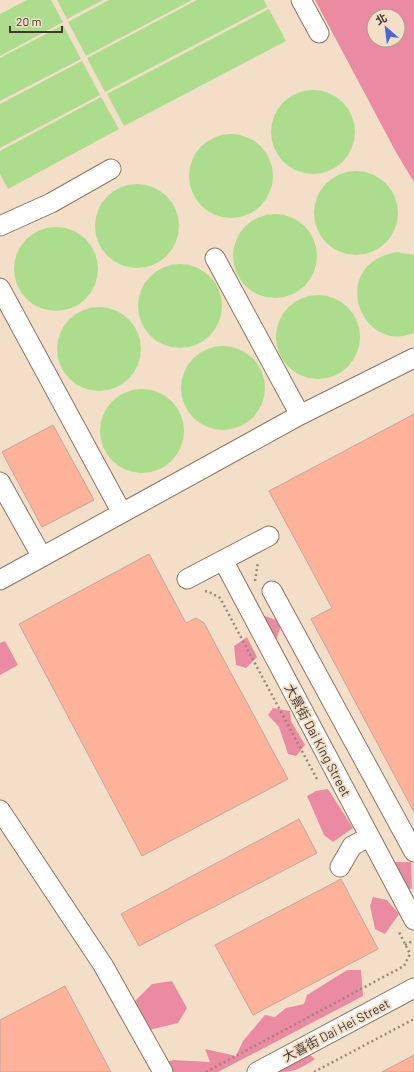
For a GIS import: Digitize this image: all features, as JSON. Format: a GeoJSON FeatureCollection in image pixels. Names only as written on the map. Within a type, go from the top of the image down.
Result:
{"type":"FeatureCollection","features":[{"type":"Feature","properties":{"kind":"street"},"geometry":{"type":"LineString","coordinates":[[301,0],[319,33]]}},
{"type":"Feature","properties":{"kind":"street"},"geometry":{"type":"LineString","coordinates":[[0,226],[51,203],[111,169]]}},
{"type":"Feature","properties":{"kind":"street"},"geometry":{"type":"LineString","coordinates":[[215,258],[300,415]]}},
{"type":"Feature","properties":{"kind":"street"},"geometry":{"type":"LineString","coordinates":[[0,288],[122,512]]}},
{"type":"Feature","properties":{"kind":"street"},"geometry":{"type":"LineString","coordinates":[[0,580],[300,415],[414,358]]}},
{"type":"Feature","properties":{"kind":"street"},"geometry":{"type":"LineString","coordinates":[[0,482],[42,557]]}},
{"type":"Feature","properties":{"kind":"street"},"geometry":{"type":"LineString","coordinates":[[187,579],[269,536]]}},
{"type":"Feature","properties":{"kind":"street","name":"大景街 Dai King Street"},"geometry":{"type":"LineString","coordinates":[[223,560],[414,920]]}},
{"type":"Feature","properties":{"kind":"street"},"geometry":{"type":"LineString","coordinates":[[272,591],[414,852]]}},
{"type":"Feature","properties":{"kind":"street"},"geometry":{"type":"LineString","coordinates":[[0,810],[103,965],[163,1072]]}},
{"type":"Feature","properties":{"kind":"street"},"geometry":{"type":"LineString","coordinates":[[340,867],[352,846],[370,837]]}},
{"type":"Feature","properties":{"kind":"street","name":"大喜街 Dai Hei Street"},"geometry":{"type":"LineString","coordinates":[[257,1072],[414,988]]}},
{"type":"Feature","properties":{"kind":"path"},"geometry":{"type":"LineString","coordinates":[[203,591],[209,592],[220,598],[319,784]]}},
{"type":"Feature","properties":{"kind":"path"},"geometry":{"type":"LineString","coordinates":[[206,1072],[404,966],[410,954],[395,925]]}},
{"type":"Feature","properties":{"kind":"path"},"geometry":{"type":"LineString","coordinates":[[405,945],[414,940]]}},
{"type":"Feature","properties":{"kind":"path"},"geometry":{"type":"LineString","coordinates":[[314,1072],[414,1019]]}},
{"type":"Feature","properties":{"kind":"shaded area"},"geometry":{"type":"Polygon","coordinates":[[[27,0],[51,0],[63,22],[0,56],[0,14],[27,0]]]}},
{"type":"Feature","properties":{"kind":"shaded area"},"geometry":{"type":"Polygon","coordinates":[[[57,0],[103,0],[67,19],[57,0]]]}},
{"type":"Feature","properties":{"kind":"shaded area"},"geometry":{"type":"Polygon","coordinates":[[[109,0],[192,0],[86,56],[68,22],[109,0]]]}},
{"type":"Feature","properties":{"kind":"shaded area"},"geometry":{"type":"Polygon","coordinates":[[[197,0],[264,0],[267,7],[105,92],[87,58],[197,0]]]}},
{"type":"Feature","properties":{"kind":"shaded area"},"geometry":{"type":"Polygon","coordinates":[[[315,0],[414,0],[414,182],[397,154],[315,0]]]}},
{"type":"Feature","properties":{"kind":"shaded area"},"geometry":{"type":"Polygon","coordinates":[[[269,9],[286,41],[124,126],[107,94],[269,9]]]}},
{"type":"Feature","properties":{"kind":"shaded area"},"geometry":{"type":"Polygon","coordinates":[[[63,25],[81,59],[0,101],[0,58],[63,25]]]}},
{"type":"Feature","properties":{"kind":"shaded area"},"geometry":{"type":"Polygon","coordinates":[[[82,61],[100,95],[0,148],[0,104],[82,61]]]}},
{"type":"Feature","properties":{"kind":"shaded area"},"geometry":{"type":"Polygon","coordinates":[[[313,90],[329,93],[343,102],[352,116],[355,132],[352,148],[343,162],[329,171],[313,174],[297,171],[283,162],[274,148],[271,132],[274,116],[283,102],[297,93],[313,90]]]}},
{"type":"Feature","properties":{"kind":"shaded area"},"geometry":{"type":"Polygon","coordinates":[[[101,97],[119,129],[8,189],[0,174],[0,151],[101,97]]]}},
{"type":"Feature","properties":{"kind":"shaded area"},"geometry":{"type":"Polygon","coordinates":[[[231,134],[247,137],[261,146],[270,160],[273,176],[270,192],[261,206],[247,215],[231,218],[215,215],[201,206],[192,192],[189,176],[192,160],[201,146],[215,137],[231,134]]]}},
{"type":"Feature","properties":{"kind":"shaded area"},"geometry":{"type":"Polygon","coordinates":[[[356,171],[372,174],[386,183],[395,197],[398,213],[395,229],[386,243],[372,252],[356,255],[340,252],[326,243],[317,229],[314,213],[317,197],[326,183],[340,174],[356,171]]]}},
{"type":"Feature","properties":{"kind":"shaded area"},"geometry":{"type":"Polygon","coordinates":[[[137,184],[153,187],[167,196],[176,210],[179,226],[176,242],[167,256],[153,265],[137,268],[121,265],[107,256],[98,242],[95,226],[98,210],[107,196],[121,187],[137,184]]]}},
{"type":"Feature","properties":{"kind":"shaded area"},"geometry":{"type":"Polygon","coordinates":[[[275,214],[291,217],[305,226],[314,240],[317,256],[314,272],[305,286],[291,295],[275,298],[259,295],[245,286],[236,272],[233,256],[236,240],[245,226],[259,217],[275,214]]]}},
{"type":"Feature","properties":{"kind":"shaded area"},"geometry":{"type":"Polygon","coordinates":[[[56,227],[72,230],[86,239],[95,253],[98,269],[95,285],[86,299],[72,308],[56,311],[40,308],[26,299],[17,285],[14,269],[17,253],[26,239],[40,230],[56,227]]]}},
{"type":"Feature","properties":{"kind":"shaded area"},"geometry":{"type":"Polygon","coordinates":[[[397,252],[414,255],[414,333],[395,336],[379,331],[366,320],[359,305],[357,289],[363,273],[375,260],[397,252]]]}},
{"type":"Feature","properties":{"kind":"shaded area"},"geometry":{"type":"Polygon","coordinates":[[[180,264],[196,267],[210,276],[219,290],[222,306],[219,322],[210,336],[196,345],[180,348],[164,345],[150,336],[141,322],[138,306],[141,290],[150,276],[164,267],[180,264]]]}},
{"type":"Feature","properties":{"kind":"shaded area"},"geometry":{"type":"Polygon","coordinates":[[[318,295],[334,298],[348,307],[357,321],[360,337],[357,353],[348,367],[334,376],[318,379],[302,376],[288,367],[279,353],[276,337],[279,321],[288,307],[302,298],[318,295]]]}},
{"type":"Feature","properties":{"kind":"shaded area"},"geometry":{"type":"Polygon","coordinates":[[[99,307],[115,310],[129,319],[138,333],[141,349],[138,365],[129,379],[115,388],[99,391],[83,388],[69,379],[60,365],[57,349],[60,333],[69,319],[83,310],[99,307]]]}},
{"type":"Feature","properties":{"kind":"shaded area"},"geometry":{"type":"Polygon","coordinates":[[[223,346],[239,349],[253,358],[262,372],[265,388],[262,404],[253,418],[239,427],[223,430],[207,427],[193,418],[184,404],[181,388],[184,372],[193,358],[207,349],[223,346]]]}},
{"type":"Feature","properties":{"kind":"shaded area"},"geometry":{"type":"Polygon","coordinates":[[[142,389],[158,392],[172,401],[181,415],[184,431],[181,447],[172,461],[158,470],[142,473],[126,470],[112,461],[103,447],[100,431],[103,415],[112,401],[126,392],[142,389]]]}},
{"type":"Feature","properties":{"kind":"shaded area"},"geometry":{"type":"Polygon","coordinates":[[[265,616],[282,622],[277,638],[265,645],[257,633],[265,616]]]}},
{"type":"Feature","properties":{"kind":"shaded area"},"geometry":{"type":"Polygon","coordinates":[[[247,637],[257,657],[246,668],[236,665],[234,646],[247,637]]]}},
{"type":"Feature","properties":{"kind":"shaded area"},"geometry":{"type":"Polygon","coordinates":[[[5,641],[18,665],[0,675],[0,643],[5,641]]]}},
{"type":"Feature","properties":{"kind":"shaded area"},"geometry":{"type":"Polygon","coordinates":[[[273,708],[290,711],[291,721],[305,745],[296,756],[288,754],[279,727],[268,715],[273,708]]]}},
{"type":"Feature","properties":{"kind":"shaded area"},"geometry":{"type":"Polygon","coordinates":[[[328,789],[353,828],[333,842],[324,835],[307,796],[316,791],[328,789]]]}},
{"type":"Feature","properties":{"kind":"shaded area"},"geometry":{"type":"Polygon","coordinates":[[[393,862],[411,862],[412,889],[403,888],[393,862]]]}},
{"type":"Feature","properties":{"kind":"shaded area"},"geometry":{"type":"Polygon","coordinates":[[[373,897],[387,900],[399,914],[385,934],[375,929],[370,906],[373,897]]]}},
{"type":"Feature","properties":{"kind":"shaded area"},"geometry":{"type":"Polygon","coordinates":[[[347,970],[361,970],[363,996],[218,1072],[152,1072],[148,1068],[173,1060],[210,1062],[205,1049],[236,1056],[243,1041],[265,1015],[275,1017],[286,1008],[304,1004],[307,995],[347,970]]]}},
{"type":"Feature","properties":{"kind":"shaded area"},"geometry":{"type":"Polygon","coordinates":[[[172,981],[187,1008],[178,1023],[149,1030],[135,1001],[152,984],[172,981]]]}},
{"type":"Feature","properties":{"kind":"shaded area"},"geometry":{"type":"Polygon","coordinates":[[[281,1052],[309,1054],[315,1059],[298,1069],[279,1072],[281,1052]]]}},
{"type":"Feature","properties":{"kind":"building"},"geometry":{"type":"Polygon","coordinates":[[[414,414],[414,812],[311,619],[332,608],[269,491],[414,414]]]}},
{"type":"Feature","properties":{"kind":"building"},"geometry":{"type":"Polygon","coordinates":[[[53,425],[94,500],[42,527],[2,452],[53,425]]]}},
{"type":"Feature","properties":{"kind":"building"},"geometry":{"type":"Polygon","coordinates":[[[149,554],[186,623],[196,618],[204,623],[288,779],[142,856],[19,624],[149,554]]]}},
{"type":"Feature","properties":{"kind":"building"},"geometry":{"type":"Polygon","coordinates":[[[299,819],[317,853],[139,946],[121,914],[299,819]]]}},
{"type":"Feature","properties":{"kind":"building"},"geometry":{"type":"Polygon","coordinates":[[[341,879],[378,949],[253,1015],[215,945],[341,879]]]}},
{"type":"Feature","properties":{"kind":"building"},"geometry":{"type":"Polygon","coordinates":[[[65,986],[111,1072],[0,1072],[0,1020],[65,986]]]}},
{"type":"Feature","properties":{"kind":"building"},"geometry":{"type":"Polygon","coordinates":[[[414,1055],[414,1072],[382,1072],[414,1055]]]}}]}
